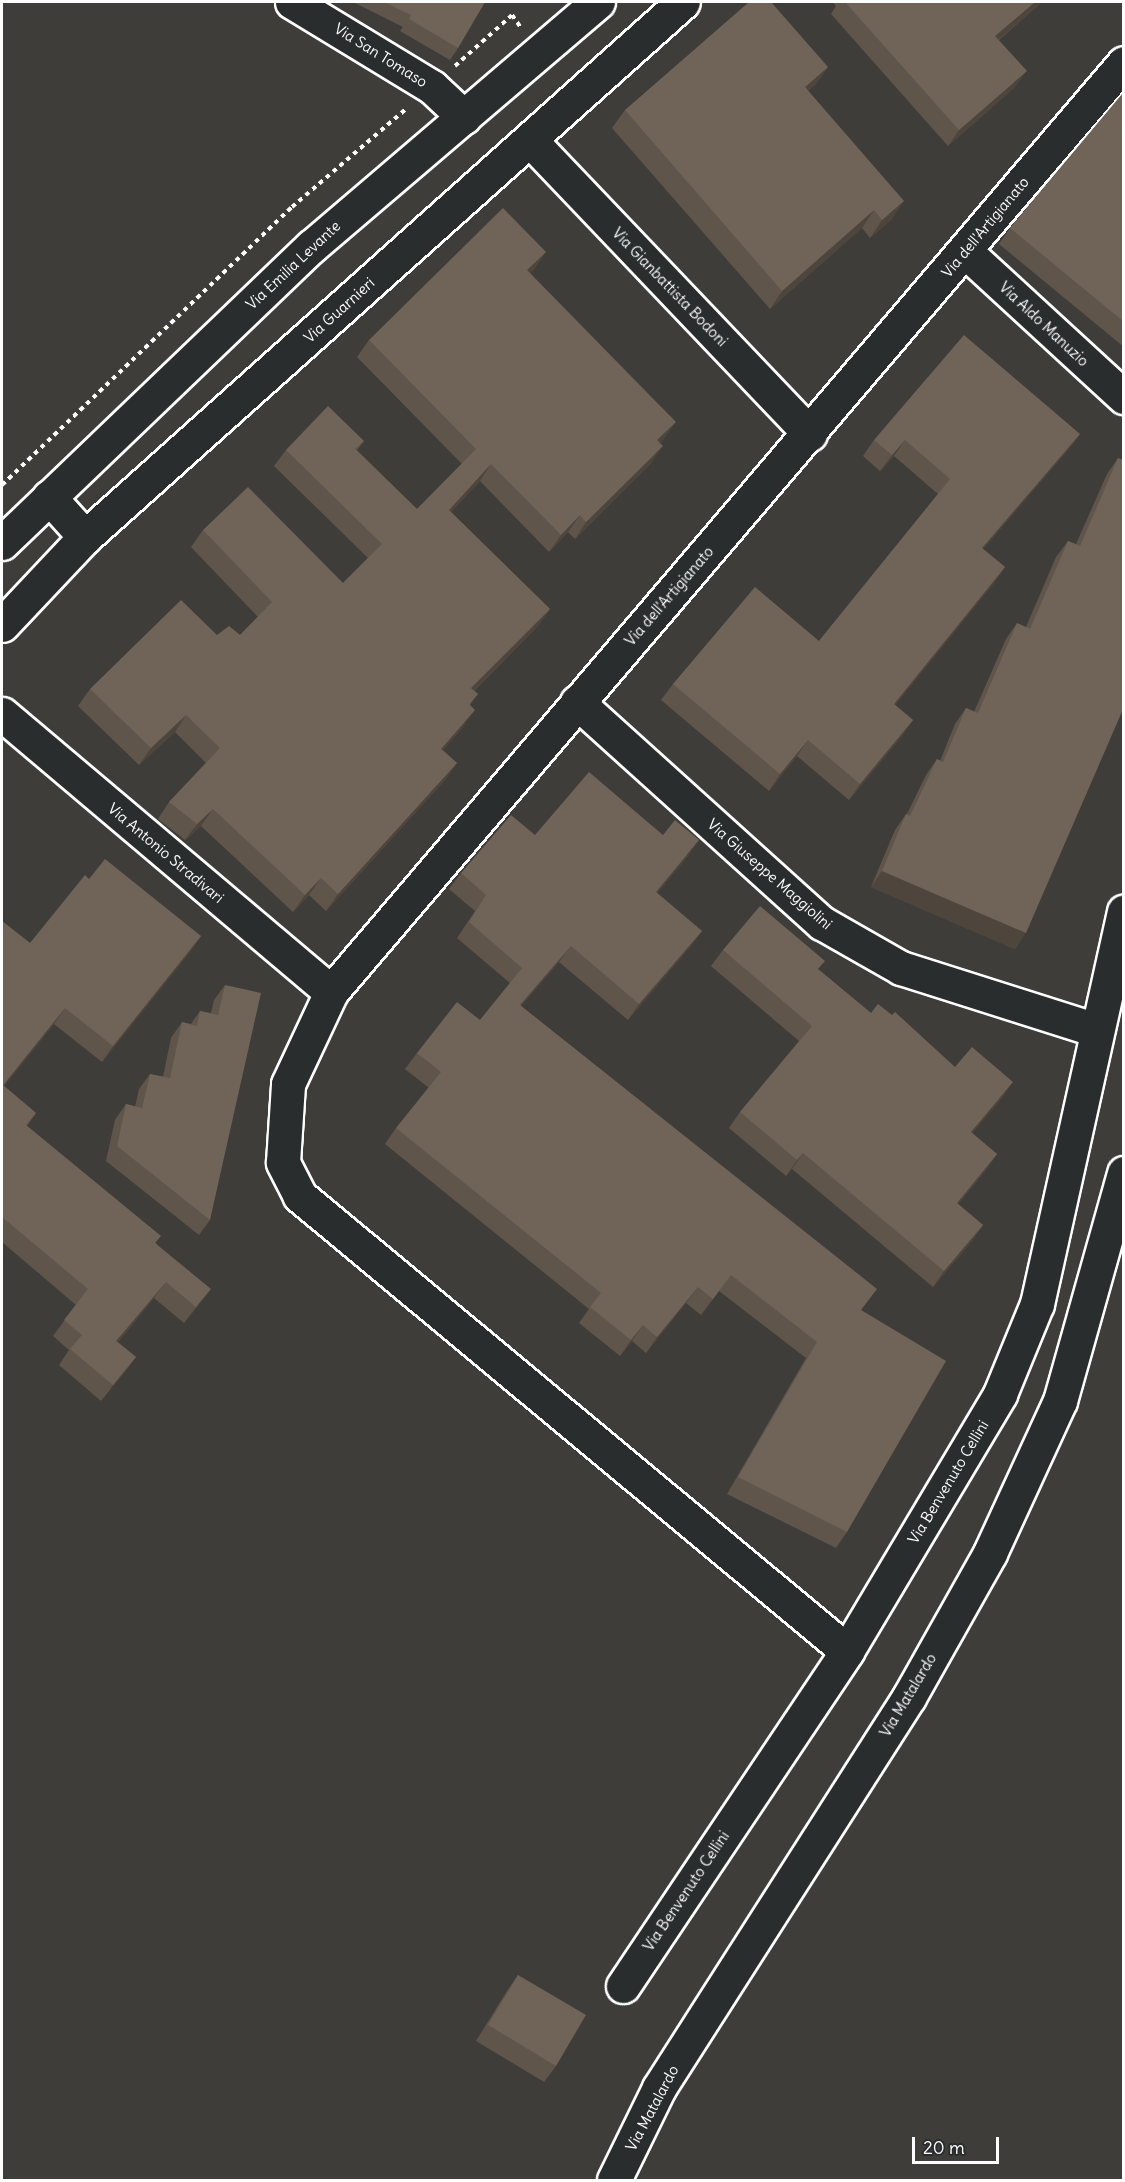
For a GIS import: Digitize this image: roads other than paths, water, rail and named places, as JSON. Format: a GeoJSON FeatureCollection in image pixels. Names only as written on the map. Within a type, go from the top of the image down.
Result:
{"type":"FeatureCollection","features":[{"type":"Feature","properties":{"kind":"street","name":"Via San Tomaso"},"geometry":{"type":"LineString","coordinates":[[292,2],[432,87],[464,117]]}},
{"type":"Feature","properties":{"kind":"street","name":"Via Emilia Levante"},"geometry":{"type":"LineString","coordinates":[[2,543],[312,246],[598,2]]}},
{"type":"Feature","properties":{"kind":"street","name":"Via Guarnieri"},"geometry":{"type":"LineString","coordinates":[[2,625],[85,537],[683,2]]}},
{"type":"Feature","properties":{"kind":"street","name":"Via dell'Artigianato"},"geometry":{"type":"LineString","coordinates":[[847,1651],[300,1196],[283,1162],[288,1084],[331,992],[577,702],[810,434],[1124,63]]}},
{"type":"Feature","properties":{"kind":"street","name":"Via Gianbattista Bodoni"},"geometry":{"type":"LineString","coordinates":[[531,140],[810,434]]}},
{"type":"Feature","properties":{"kind":"street","name":"Via Aldo Manuzio"},"geometry":{"type":"LineString","coordinates":[[965,250],[1124,397]]}},
{"type":"Feature","properties":{"kind":"street"},"geometry":{"type":"LineString","coordinates":[[49,497],[85,537]]}},
{"type":"Feature","properties":{"kind":"street","name":"Via Giuseppe Maggiolini"},"geometry":{"type":"LineString","coordinates":[[577,702],[822,923],[901,968],[1096,1030]]}},
{"type":"Feature","properties":{"kind":"street","name":"Via Antonio Stradivari"},"geometry":{"type":"LineString","coordinates":[[2,714],[331,992]]}},
{"type":"Feature","properties":{"kind":"street","name":"Via Benvenuto Cellini"},"geometry":{"type":"LineString","coordinates":[[623,1986],[847,1651],[1000,1394],[1037,1304],[1124,912]]}},
{"type":"Feature","properties":{"kind":"street","name":"Via Matalardo"},"geometry":{"type":"LineString","coordinates":[[614,2181],[659,2088],[909,1697],[990,1553],[1060,1401],[1124,1173]]}}]}
